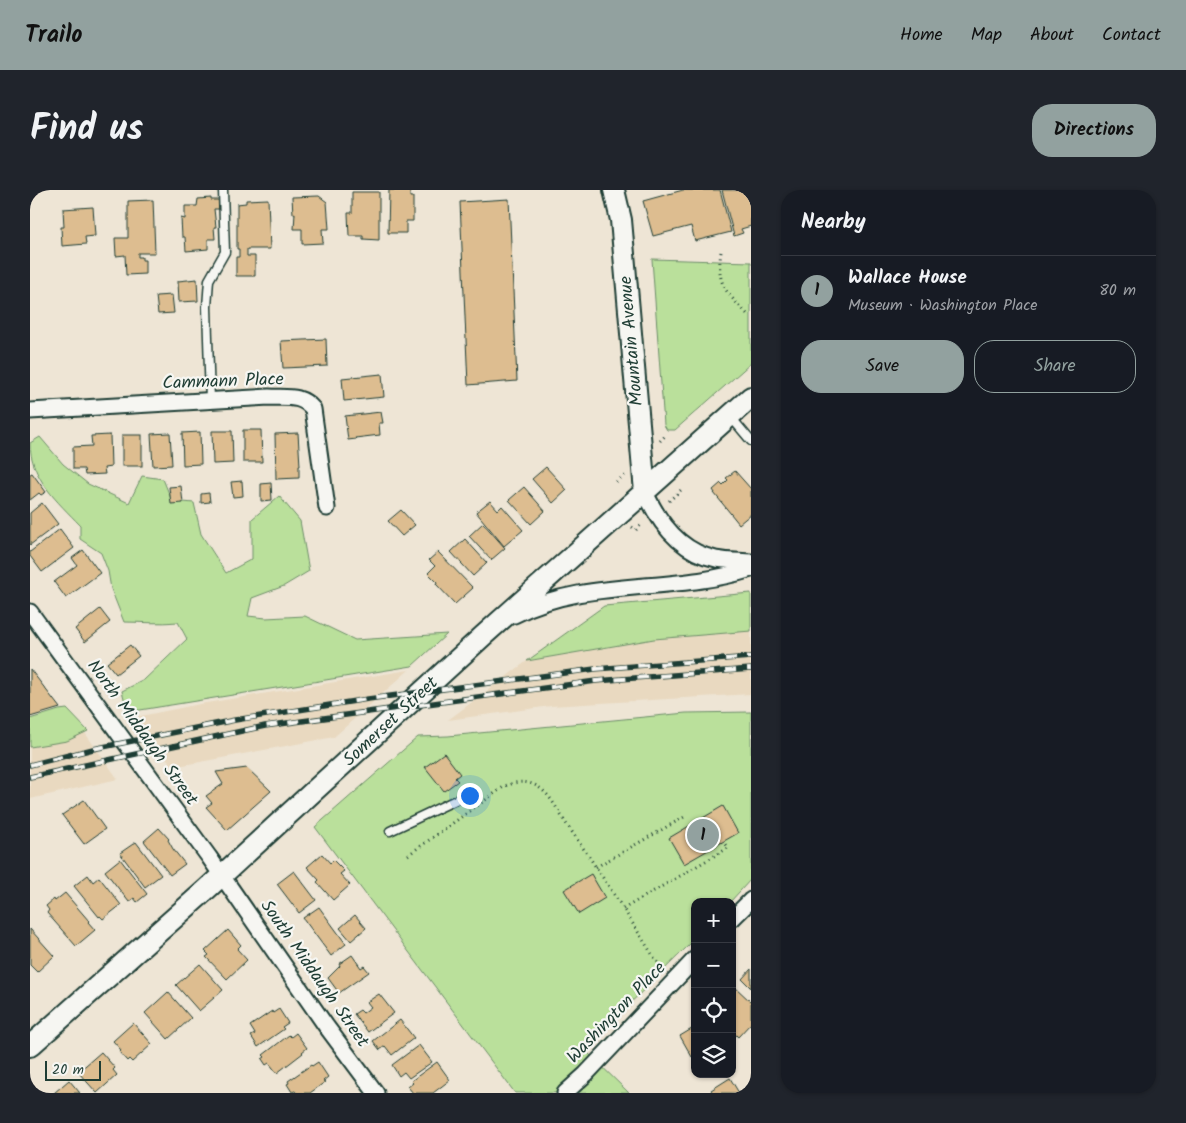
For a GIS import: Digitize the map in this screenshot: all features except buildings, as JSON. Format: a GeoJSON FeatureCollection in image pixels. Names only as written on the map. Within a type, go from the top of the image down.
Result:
{"type":"FeatureCollection","features":[{"type":"Feature","properties":{"kind":"street","name":"Mountain Avenue"},"geometry":{"type":"LineString","coordinates":[[614,190],[621,220],[645,492]]}},
{"type":"Feature","properties":{"kind":"street","name":"Somerset Street"},"geometry":{"type":"LineString","coordinates":[[30,1046],[751,397]]}},
{"type":"Feature","properties":{"kind":"street","name":"Cammann Place"},"geometry":{"type":"LineString","coordinates":[[30,411],[298,398],[306,401],[313,409],[328,508]]}},
{"type":"Feature","properties":{"kind":"street"},"geometry":{"type":"LineString","coordinates":[[645,492],[654,513],[680,542],[697,553],[715,558],[751,562]]}},
{"type":"Feature","properties":{"kind":"street"},"geometry":{"type":"LineString","coordinates":[[501,621],[532,606],[554,599],[609,589],[714,579],[751,570]]}},
{"type":"Feature","properties":{"kind":"street","name":"North Middaugh Street"},"geometry":{"type":"LineString","coordinates":[[30,612],[222,875]]}},
{"type":"Feature","properties":{"kind":"street","name":"South Middaugh Street"},"geometry":{"type":"LineString","coordinates":[[222,875],[326,1026],[376,1093]]}},
{"type":"Feature","properties":{"kind":"street"},"geometry":{"type":"LineString","coordinates":[[736,915],[751,900]]}},
{"type":"Feature","properties":{"kind":"street","name":"Washington Place"},"geometry":{"type":"LineString","coordinates":[[565,1093],[586,1074],[691,963]]}},
{"type":"Feature","properties":{"kind":"lane"},"geometry":{"type":"LineString","coordinates":[[210,401],[207,306],[209,280],[225,252],[223,190]]}},
{"type":"Feature","properties":{"kind":"lane"},"geometry":{"type":"LineString","coordinates":[[730,416],[751,441]]}},
{"type":"Feature","properties":{"kind":"lane"},"geometry":{"type":"LineString","coordinates":[[390,831],[460,798]]}},
{"type":"Feature","properties":{"kind":"path"},"geometry":{"type":"LineString","coordinates":[[721,252],[719,268],[723,288],[749,316]]}},
{"type":"Feature","properties":{"kind":"path"},"geometry":{"type":"LineString","coordinates":[[408,855],[505,786],[514,782],[532,784],[550,797],[662,970]]}},
{"type":"Feature","properties":{"kind":"path"},"geometry":{"type":"LineString","coordinates":[[596,867],[686,816]]}},
{"type":"Feature","properties":{"kind":"path"},"geometry":{"type":"LineString","coordinates":[[623,909],[728,848],[724,843]]}},
{"type":"Feature","properties":{"kind":"shaded area"},"geometry":{"type":"Polygon","coordinates":[[[751,631],[751,694],[551,706],[448,720],[527,661],[654,639],[751,631]]]}},
{"type":"Feature","properties":{"kind":"shaded area"},"geometry":{"type":"Polygon","coordinates":[[[409,670],[334,737],[173,767],[136,717],[200,704],[409,670]]]}},
{"type":"Feature","properties":{"kind":"shaded area"},"geometry":{"type":"Polygon","coordinates":[[[80,726],[118,779],[30,799],[30,740],[80,726]]]}},
{"type":"Feature","properties":{"kind":"green space"},"geometry":{"type":"Polygon","coordinates":[[[652,259],[751,262],[751,363],[675,430],[667,430],[664,425],[652,259]]]}},
{"type":"Feature","properties":{"kind":"green space"},"geometry":{"type":"Polygon","coordinates":[[[40,437],[63,464],[88,484],[129,503],[142,476],[163,479],[172,501],[194,503],[201,534],[226,573],[252,559],[252,519],[279,496],[300,521],[309,571],[284,586],[252,598],[248,616],[266,618],[305,616],[355,640],[447,634],[412,666],[134,711],[125,702],[122,691],[144,680],[187,639],[178,622],[124,622],[111,589],[108,571],[101,553],[80,539],[80,525],[47,488],[35,467],[31,456],[30,443],[40,437]]]}},
{"type":"Feature","properties":{"kind":"green space"},"geometry":{"type":"Polygon","coordinates":[[[751,593],[751,631],[654,639],[527,661],[604,606],[751,593]]]}},
{"type":"Feature","properties":{"kind":"green space"},"geometry":{"type":"Polygon","coordinates":[[[67,709],[88,731],[67,741],[30,747],[30,719],[67,709]]]}},
{"type":"Feature","properties":{"kind":"green space"},"geometry":{"type":"Polygon","coordinates":[[[751,712],[751,879],[734,898],[691,898],[691,943],[584,1049],[629,1093],[515,1093],[315,827],[418,737],[448,736],[686,713],[751,712]]]}},
{"type":"Feature","properties":{"kind":"railway"},"geometry":{"type":"LineString","coordinates":[[30,765],[93,749],[235,720],[368,699],[595,669],[751,657]]}},
{"type":"Feature","properties":{"kind":"railway"},"geometry":{"type":"LineString","coordinates":[[30,777],[265,726],[596,681],[751,669]]}},
{"type":"Feature","properties":{"kind":"place","name":"Wallace House"},"geometry":{"type":"Point","coordinates":[703,835]}}]}
